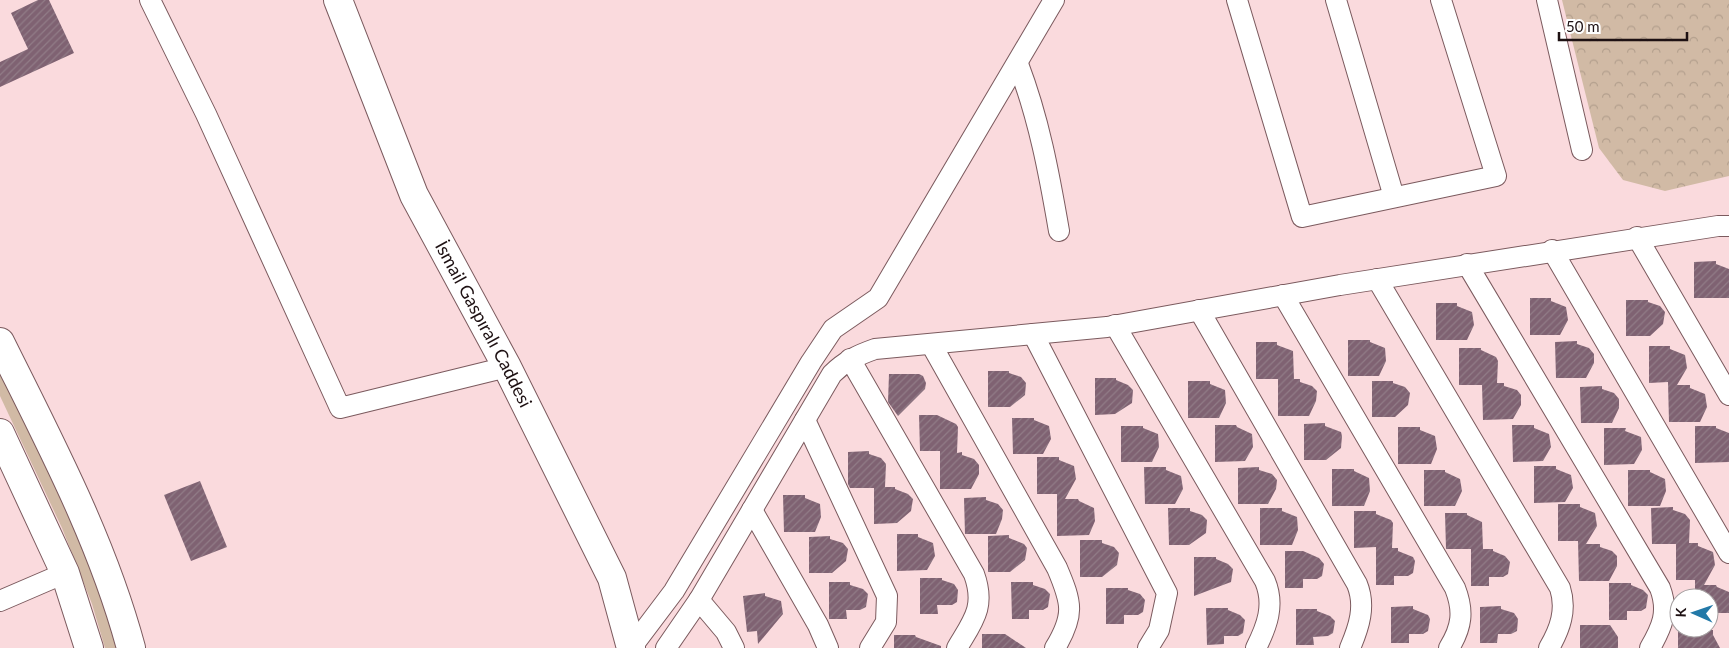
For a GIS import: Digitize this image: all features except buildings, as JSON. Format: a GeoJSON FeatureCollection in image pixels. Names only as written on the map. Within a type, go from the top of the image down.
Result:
{"type":"FeatureCollection","features":[{"type":"Feature","properties":{"kind":"main road","name":"İsmail Gaspıralı Caddesi"},"geometry":{"type":"LineString","coordinates":[[338,0],[414,195],[507,368],[612,578],[631,648]]}},
{"type":"Feature","properties":{"kind":"main road"},"geometry":{"type":"LineString","coordinates":[[0,342],[93,537],[117,599],[131,648]]}},
{"type":"Feature","properties":{"kind":"main road"},"geometry":{"type":"LineString","coordinates":[[0,433],[65,573],[89,648]]}},
{"type":"Feature","properties":{"kind":"street"},"geometry":{"type":"LineString","coordinates":[[150,0],[206,114],[340,408],[507,368]]}},
{"type":"Feature","properties":{"kind":"street"},"geometry":{"type":"LineString","coordinates":[[631,648],[674,591],[811,362],[833,329],[878,298],[1018,64],[1054,0]]}},
{"type":"Feature","properties":{"kind":"street"},"geometry":{"type":"LineString","coordinates":[[1237,0],[1302,217],[1496,176],[1442,0]]}},
{"type":"Feature","properties":{"kind":"street"},"geometry":{"type":"LineString","coordinates":[[1336,0],[1394,197]]}},
{"type":"Feature","properties":{"kind":"street"},"geometry":{"type":"LineString","coordinates":[[1547,0],[1582,150]]}},
{"type":"Feature","properties":{"kind":"street"},"geometry":{"type":"LineString","coordinates":[[1018,64],[1032,101],[1045,150],[1059,231]]}},
{"type":"Feature","properties":{"kind":"street"},"geometry":{"type":"LineString","coordinates":[[666,648],[699,600],[832,374],[850,359],[875,349],[1115,325],[1552,250],[1729,226]]}},
{"type":"Feature","properties":{"kind":"street"},"geometry":{"type":"LineString","coordinates":[[1637,237],[1729,395]]}},
{"type":"Feature","properties":{"kind":"street"},"geometry":{"type":"LineString","coordinates":[[1552,250],[1729,553]]}},
{"type":"Feature","properties":{"kind":"street"},"geometry":{"type":"LineString","coordinates":[[1467,264],[1660,588],[1666,608],[1657,636],[1650,648]]}},
{"type":"Feature","properties":{"kind":"street"},"geometry":{"type":"LineString","coordinates":[[1377,279],[1560,588],[1564,604],[1559,631],[1548,648]]}},
{"type":"Feature","properties":{"kind":"street"},"geometry":{"type":"LineString","coordinates":[[1283,295],[1455,588],[1459,599],[1462,620],[1449,648]]}},
{"type":"Feature","properties":{"kind":"street"},"geometry":{"type":"LineString","coordinates":[[1199,310],[1357,584],[1362,596],[1361,618],[1350,648]]}},
{"type":"Feature","properties":{"kind":"street"},"geometry":{"type":"LineString","coordinates":[[1115,325],[1265,581],[1270,600],[1270,613],[1256,648]]}},
{"type":"Feature","properties":{"kind":"street"},"geometry":{"type":"LineString","coordinates":[[1033,334],[1167,593],[1159,630],[1148,648]]}},
{"type":"Feature","properties":{"kind":"street"},"geometry":{"type":"LineString","coordinates":[[931,344],[1064,583],[1070,604],[1070,616],[1055,648]]}},
{"type":"Feature","properties":{"kind":"street"},"geometry":{"type":"LineString","coordinates":[[850,359],[976,580],[979,606],[957,648]]}},
{"type":"Feature","properties":{"kind":"street"},"geometry":{"type":"LineString","coordinates":[[805,420],[887,596],[886,622],[870,648]]}},
{"type":"Feature","properties":{"kind":"street"},"geometry":{"type":"LineString","coordinates":[[752,510],[818,626],[828,648]]}},
{"type":"Feature","properties":{"kind":"street"},"geometry":{"type":"LineString","coordinates":[[0,601],[65,573]]}},
{"type":"Feature","properties":{"kind":"street"},"geometry":{"type":"LineString","coordinates":[[699,600],[726,632],[734,648]]}},
{"type":"Feature","properties":{"kind":"green space"},"geometry":{"type":"Polygon","coordinates":[[[1562,0],[1729,0],[1729,176],[1665,191],[1623,180],[1599,148],[1562,0]]]}},
{"type":"Feature","properties":{"kind":"green space"},"geometry":{"type":"Polygon","coordinates":[[[0,367],[80,540],[106,611],[116,648],[105,648],[92,604],[62,528],[0,396],[0,367]]]}}]}
